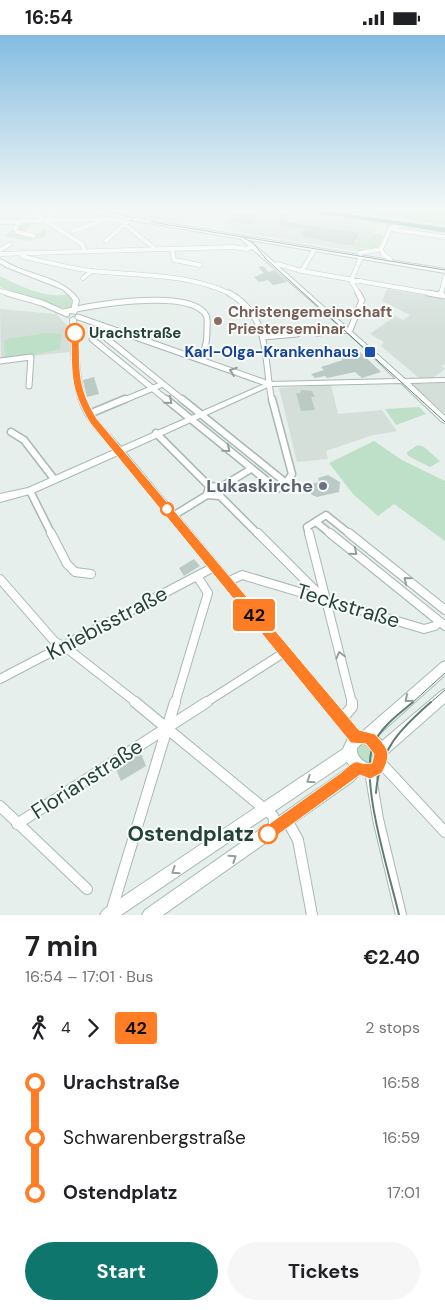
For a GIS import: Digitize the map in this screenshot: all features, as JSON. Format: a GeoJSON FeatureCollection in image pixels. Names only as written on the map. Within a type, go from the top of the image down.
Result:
{"type":"FeatureCollection","features":[{"type":"Feature","properties":{"kind":"street"},"geometry":{"type":"LineString","coordinates":[[0,254],[117,250]]}},
{"type":"Feature","properties":{"kind":"street"},"geometry":{"type":"LineString","coordinates":[[172,250],[174,260],[200,265]]}},
{"type":"Feature","properties":{"kind":"street"},"geometry":{"type":"LineString","coordinates":[[257,250],[347,330],[384,370],[401,380],[445,421]]}},
{"type":"Feature","properties":{"kind":"street"},"geometry":{"type":"LineString","coordinates":[[261,250],[275,265],[443,296],[445,277]]}},
{"type":"Feature","properties":{"kind":"street"},"geometry":{"type":"LineString","coordinates":[[302,271],[314,250]]}},
{"type":"Feature","properties":{"kind":"street"},"geometry":{"type":"LineString","coordinates":[[315,250],[390,259],[445,269]]}},
{"type":"Feature","properties":{"kind":"street"},"geometry":{"type":"LineString","coordinates":[[329,250],[445,269]]}},
{"type":"Feature","properties":{"kind":"street"},"geometry":{"type":"LineString","coordinates":[[360,255],[377,250]]}},
{"type":"Feature","properties":{"kind":"street"},"geometry":{"type":"LineString","coordinates":[[381,250],[383,255],[390,259]]}},
{"type":"Feature","properties":{"kind":"street"},"geometry":{"type":"LineString","coordinates":[[20,253],[22,256],[92,271],[163,275],[215,287],[247,307],[258,321],[263,337],[269,384],[292,474],[286,483],[277,489],[92,336],[101,334],[286,483]]}},
{"type":"Feature","properties":{"kind":"street"},"geometry":{"type":"LineString","coordinates":[[317,333],[347,330],[352,325],[362,300],[352,280],[360,255]]}},
{"type":"Feature","properties":{"kind":"street"},"geometry":{"type":"LineString","coordinates":[[0,261],[16,270],[68,289],[75,297],[72,314],[75,335],[75,378],[81,399],[89,414],[341,720],[361,738],[375,741],[372,763],[378,819],[401,915]]}},
{"type":"Feature","properties":{"kind":"street"},"geometry":{"type":"LineString","coordinates":[[83,278],[92,271]]}},
{"type":"Feature","properties":{"kind":"street"},"geometry":{"type":"LineString","coordinates":[[0,291],[72,314],[269,384],[445,380]]}},
{"type":"Feature","properties":{"kind":"street"},"geometry":{"type":"LineString","coordinates":[[72,314],[111,301],[137,299],[195,307],[204,313],[207,320],[207,344],[204,352],[198,359]]}},
{"type":"Feature","properties":{"kind":"street"},"geometry":{"type":"LineString","coordinates":[[263,337],[297,334]]}},
{"type":"Feature","properties":{"kind":"street"},"geometry":{"type":"LineString","coordinates":[[0,361],[31,357],[29,386]]}},
{"type":"Feature","properties":{"kind":"street"},"geometry":{"type":"LineString","coordinates":[[120,361],[129,357]]}},
{"type":"Feature","properties":{"kind":"street"},"geometry":{"type":"LineString","coordinates":[[89,414],[163,384]]}},
{"type":"Feature","properties":{"kind":"street"},"geometry":{"type":"LineString","coordinates":[[0,498],[30,491],[269,384]]}},
{"type":"Feature","properties":{"kind":"street"},"geometry":{"type":"LineString","coordinates":[[11,432],[24,440],[54,479]]}},
{"type":"Feature","properties":{"kind":"street"},"geometry":{"type":"LineString","coordinates":[[156,433],[209,486],[221,487],[252,469]]}},
{"type":"Feature","properties":{"kind":"street"},"geometry":{"type":"LineString","coordinates":[[207,495],[209,486]]}},
{"type":"Feature","properties":{"kind":"street"},"geometry":{"type":"LineString","coordinates":[[220,496],[221,487]]}},
{"type":"Feature","properties":{"kind":"street"},"geometry":{"type":"LineString","coordinates":[[30,491],[67,564],[75,572],[91,574]]}},
{"type":"Feature","properties":{"kind":"street"},"geometry":{"type":"LineString","coordinates":[[173,517],[207,495],[220,496],[325,600]]}},
{"type":"Feature","properties":{"kind":"street"},"geometry":{"type":"LineString","coordinates":[[341,720],[352,707],[352,702],[306,527],[326,515],[445,610]]}},
{"type":"Feature","properties":{"kind":"street"},"geometry":{"type":"LineString","coordinates":[[316,522],[442,624]]}},
{"type":"Feature","properties":{"kind":"street","name":"Kniebisstraße"},"geometry":{"type":"LineString","coordinates":[[0,679],[214,567]]}},
{"type":"Feature","properties":{"kind":"street","name":"Teckstraße"},"geometry":{"type":"LineString","coordinates":[[227,582],[242,575],[424,629],[442,624]]}},
{"type":"Feature","properties":{"kind":"street"},"geometry":{"type":"LineString","coordinates":[[167,728],[208,593],[197,576]]}},
{"type":"Feature","properties":{"kind":"street"},"geometry":{"type":"LineString","coordinates":[[0,579],[55,642],[64,646],[177,735],[273,816],[275,829]]}},
{"type":"Feature","properties":{"kind":"street"},"geometry":{"type":"LineString","coordinates":[[110,914],[159,738],[167,728],[185,715],[285,652]]}},
{"type":"Feature","properties":{"kind":"street"},"geometry":{"type":"LineString","coordinates":[[110,914],[350,752],[351,744],[361,738],[445,667]]}},
{"type":"Feature","properties":{"kind":"street"},"geometry":{"type":"LineString","coordinates":[[150,915],[347,777],[372,763],[445,695]]}},
{"type":"Feature","properties":{"kind":"street","name":"Florianstraße"},"geometry":{"type":"LineString","coordinates":[[17,823],[159,738]]}},
{"type":"Feature","properties":{"kind":"street"},"geometry":{"type":"LineString","coordinates":[[350,752],[372,763],[445,832]]}},
{"type":"Feature","properties":{"kind":"street"},"geometry":{"type":"LineString","coordinates":[[0,807],[87,889]]}},
{"type":"Feature","properties":{"kind":"street"},"geometry":{"type":"LineString","coordinates":[[287,820],[298,840],[312,915]]}},
{"type":"Feature","properties":{"kind":"shaded area"},"geometry":{"type":"Polygon","coordinates":[[[348,250],[366,250],[360,252],[348,250]]]}},
{"type":"Feature","properties":{"kind":"shaded area"},"geometry":{"type":"Polygon","coordinates":[[[387,289],[445,299],[445,365],[441,365],[445,369],[433,378],[419,378],[381,346],[384,342],[370,334],[395,316],[403,320],[410,315],[382,301],[387,289]]]}},
{"type":"Feature","properties":{"kind":"shaded area"},"geometry":{"type":"Polygon","coordinates":[[[0,309],[56,314],[68,326],[70,352],[1,359],[0,309]]]}},
{"type":"Feature","properties":{"kind":"shaded area"},"geometry":{"type":"Polygon","coordinates":[[[445,383],[445,414],[412,384],[445,383]]]}},
{"type":"Feature","properties":{"kind":"shaded area"},"geometry":{"type":"Polygon","coordinates":[[[331,385],[338,414],[382,410],[397,431],[370,436],[326,451],[328,459],[297,462],[279,388],[331,385]]]}},
{"type":"Feature","properties":{"kind":"green space"},"geometry":{"type":"Polygon","coordinates":[[[0,276],[25,288],[42,293],[51,295],[69,294],[72,297],[71,307],[64,308],[0,287],[0,276]]]}},
{"type":"Feature","properties":{"kind":"green space"},"geometry":{"type":"Polygon","coordinates":[[[47,333],[62,334],[60,349],[34,355],[5,357],[4,341],[7,339],[47,333]]]}},
{"type":"Feature","properties":{"kind":"green space"},"geometry":{"type":"Polygon","coordinates":[[[419,407],[426,414],[396,425],[385,409],[419,407]]]}},
{"type":"Feature","properties":{"kind":"green space"},"geometry":{"type":"Polygon","coordinates":[[[374,441],[402,460],[445,481],[445,541],[394,504],[378,516],[353,494],[329,463],[374,441]]]}},
{"type":"Feature","properties":{"kind":"green space"},"geometry":{"type":"Polygon","coordinates":[[[418,445],[424,447],[440,461],[430,467],[408,456],[407,452],[418,445]]]}},
{"type":"Feature","properties":{"kind":"green space"},"geometry":{"type":"Polygon","coordinates":[[[364,742],[374,749],[375,761],[368,765],[357,758],[357,746],[364,742]]]}},
{"type":"Feature","properties":{"kind":"building"},"geometry":{"type":"Polygon","coordinates":[[[263,266],[269,272],[274,270],[287,282],[273,285],[268,280],[259,282],[254,277],[264,273],[258,267],[263,266]]]}},
{"type":"Feature","properties":{"kind":"building"},"geometry":{"type":"Polygon","coordinates":[[[359,351],[381,372],[362,378],[355,372],[327,378],[325,376],[315,378],[311,374],[324,370],[321,367],[343,360],[340,357],[359,351]]]}},
{"type":"Feature","properties":{"kind":"building"},"geometry":{"type":"Polygon","coordinates":[[[94,377],[99,394],[87,397],[83,380],[94,377]]]}},
{"type":"Feature","properties":{"kind":"building"},"geometry":{"type":"Polygon","coordinates":[[[301,390],[312,391],[315,397],[311,397],[315,410],[301,411],[296,393],[300,393],[301,390]]]}},
{"type":"Feature","properties":{"kind":"building","name":"Lukaskirche"},"geometry":{"type":"Polygon","coordinates":[[[328,475],[340,482],[339,492],[317,497],[312,495],[306,488],[307,485],[319,482],[318,478],[328,475]]]}},
{"type":"Feature","properties":{"kind":"building"},"geometry":{"type":"Polygon","coordinates":[[[194,559],[200,566],[184,576],[179,568],[194,559]]]}},
{"type":"Feature","properties":{"kind":"building"},"geometry":{"type":"Polygon","coordinates":[[[141,753],[146,766],[121,781],[116,769],[141,753]]]}},
{"type":"Feature","properties":{"kind":"tram line"},"geometry":{"type":"LineString","coordinates":[[259,250],[266,259],[445,422]]}},
{"type":"Feature","properties":{"kind":"tram line"},"geometry":{"type":"LineString","coordinates":[[323,250],[445,270]]}},
{"type":"Feature","properties":{"kind":"tram line"},"geometry":{"type":"LineString","coordinates":[[412,703],[445,673]]}},
{"type":"Feature","properties":{"kind":"tram line"},"geometry":{"type":"LineString","coordinates":[[430,703],[445,690]]}},
{"type":"Feature","properties":{"kind":"tram line"},"geometry":{"type":"LineString","coordinates":[[399,915],[377,827],[370,779],[370,759],[377,737],[391,721],[413,702]]}},
{"type":"Feature","properties":{"kind":"tram line"},"geometry":{"type":"LineString","coordinates":[[376,793],[382,764],[393,741],[431,702]]}},
{"type":"Feature","properties":{"kind":"bus line","name":"42"},"geometry":{"type":"LineString","coordinates":[[75,333],[75,373],[77,386],[81,399],[94,421],[356,738],[366,737],[375,741],[381,751],[382,759],[377,768],[370,771],[358,767],[268,834]]}},
{"type":"Feature","properties":{"kind":"place","name":"Christengemeinschaft Priesterseminar"},"geometry":{"type":"Point","coordinates":[218,321]}},
{"type":"Feature","properties":{"kind":"place","name":"Urachstraße"},"geometry":{"type":"Point","coordinates":[75,333]}},
{"type":"Feature","properties":{"kind":"place","name":"Karl-Olga-Krankenhaus"},"geometry":{"type":"Point","coordinates":[370,352]}},
{"type":"Feature","properties":{"kind":"place","name":"Lukaskirche"},"geometry":{"type":"Point","coordinates":[323,486]}},
{"type":"Feature","properties":{"kind":"place","name":"Ostendplatz"},"geometry":{"type":"Point","coordinates":[268,834]}}]}
